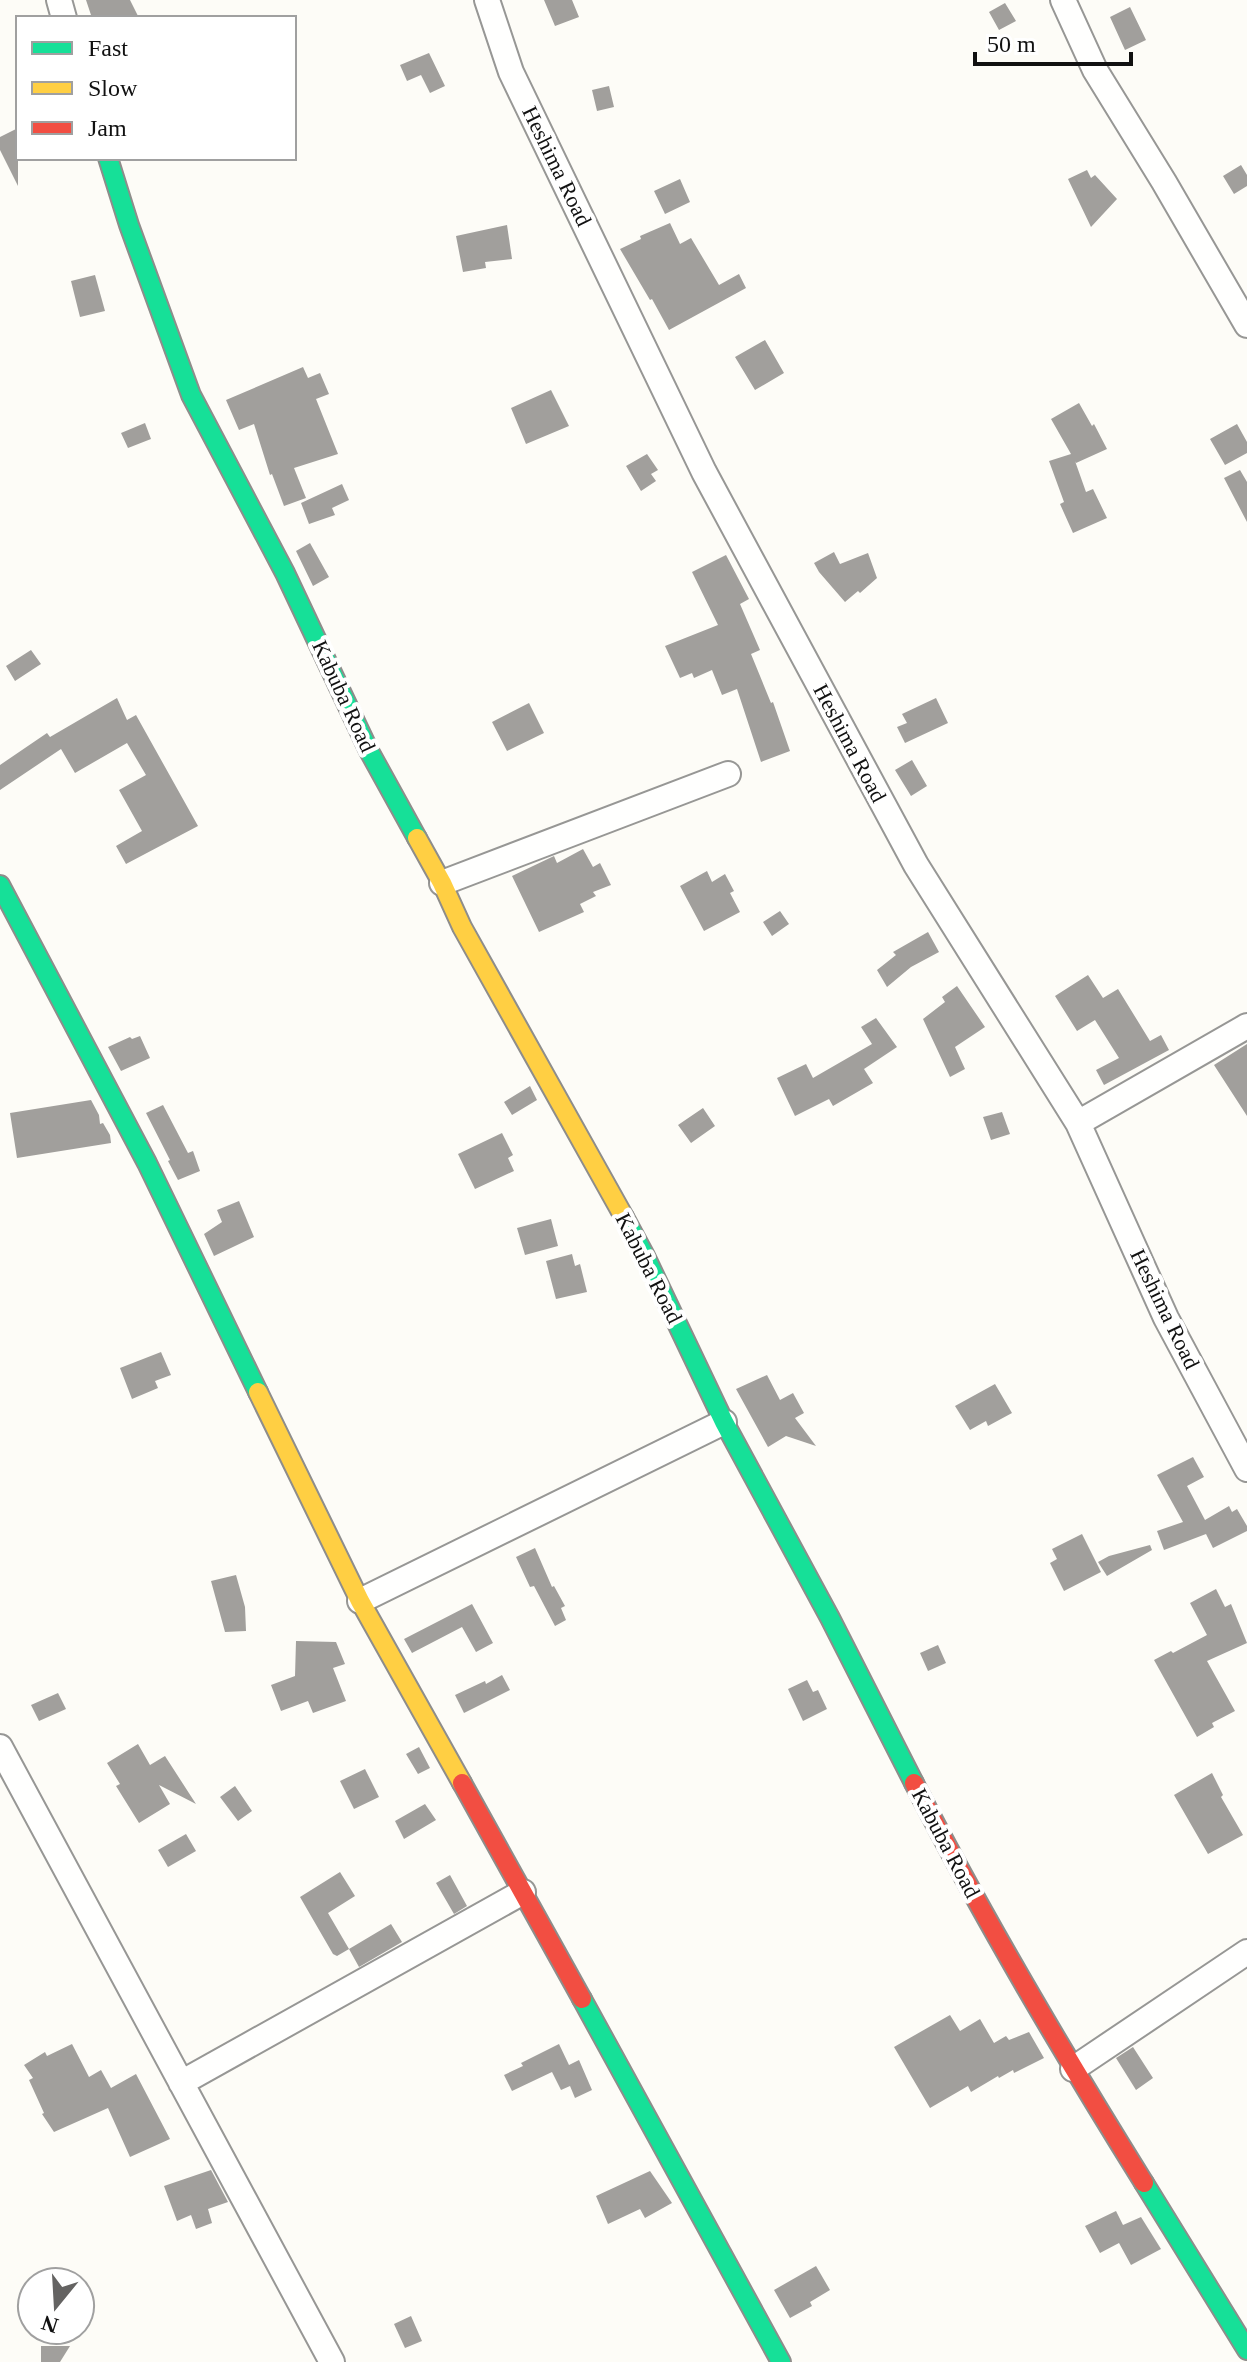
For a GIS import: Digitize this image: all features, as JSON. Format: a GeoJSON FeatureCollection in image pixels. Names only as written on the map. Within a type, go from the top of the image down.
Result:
{"type":"FeatureCollection","features":[{"type":"Feature","properties":{"kind":"street","name":"Heshima Road"},"geometry":{"type":"LineString","coordinates":[[487,0],[511,72],[704,472],[916,865],[1078,1123],[1166,1318],[1247,1469]]}},
{"type":"Feature","properties":{"kind":"street"},"geometry":{"type":"LineString","coordinates":[[1063,0],[1095,70],[1247,325]]}},
{"type":"Feature","properties":{"kind":"street","name":"Kabuba Road"},"geometry":{"type":"LineString","coordinates":[[109,160],[191,395],[285,573],[369,751],[442,883],[462,927],[645,1256],[724,1422],[830,1618],[945,1844],[1073,2069],[1247,2350]]}},
{"type":"Feature","properties":{"kind":"street"},"geometry":{"type":"LineString","coordinates":[[442,883],[728,774]]}},
{"type":"Feature","properties":{"kind":"street"},"geometry":{"type":"LineString","coordinates":[[0,885],[147,1163],[360,1601],[781,2362]]}},
{"type":"Feature","properties":{"kind":"street"},"geometry":{"type":"LineString","coordinates":[[1078,1123],[1247,1026]]}},
{"type":"Feature","properties":{"kind":"street"},"geometry":{"type":"LineString","coordinates":[[360,1601],[724,1422]]}},
{"type":"Feature","properties":{"kind":"street"},"geometry":{"type":"LineString","coordinates":[[0,1747],[332,2362]]}},
{"type":"Feature","properties":{"kind":"street"},"geometry":{"type":"LineString","coordinates":[[181,2083],[523,1892]]}},
{"type":"Feature","properties":{"kind":"street"},"geometry":{"type":"LineString","coordinates":[[1073,2069],[1247,1952]]}},
{"type":"Feature","properties":{"kind":"building"},"geometry":{"type":"Polygon","coordinates":[[[86,0],[130,0],[138,16],[91,16],[86,0]]]}},
{"type":"Feature","properties":{"kind":"building"},"geometry":{"type":"Polygon","coordinates":[[[544,0],[572,0],[579,17],[555,26],[544,0]]]}},
{"type":"Feature","properties":{"kind":"building"},"geometry":{"type":"Polygon","coordinates":[[[1005,3],[1016,21],[999,30],[989,12],[1005,3]]]}},
{"type":"Feature","properties":{"kind":"building"},"geometry":{"type":"Polygon","coordinates":[[[1130,7],[1146,40],[1125,50],[1110,17],[1130,7]]]}},
{"type":"Feature","properties":{"kind":"building"},"geometry":{"type":"Polygon","coordinates":[[[429,53],[445,86],[430,93],[421,75],[407,81],[400,65],[429,53]]]}},
{"type":"Feature","properties":{"kind":"building"},"geometry":{"type":"Polygon","coordinates":[[[609,86],[614,107],[597,111],[592,90],[609,86]]]}},
{"type":"Feature","properties":{"kind":"building"},"geometry":{"type":"Polygon","coordinates":[[[16,129],[18,186],[0,150],[0,137],[16,129]]]}},
{"type":"Feature","properties":{"kind":"building"},"geometry":{"type":"Polygon","coordinates":[[[1241,165],[1247,175],[1247,186],[1234,194],[1223,176],[1241,165]]]}},
{"type":"Feature","properties":{"kind":"building"},"geometry":{"type":"Polygon","coordinates":[[[1087,170],[1091,178],[1095,175],[1117,199],[1091,227],[1068,179],[1087,170]]]}},
{"type":"Feature","properties":{"kind":"building"},"geometry":{"type":"Polygon","coordinates":[[[680,179],[690,202],[665,214],[654,191],[680,179]]]}},
{"type":"Feature","properties":{"kind":"building"},"geometry":{"type":"Polygon","coordinates":[[[670,223],[680,244],[691,238],[719,285],[739,274],[746,288],[669,330],[620,249],[670,223]]]}},
{"type":"Feature","properties":{"kind":"building"},"geometry":{"type":"Polygon","coordinates":[[[507,225],[512,259],[485,262],[486,268],[463,272],[456,236],[507,225]]]}},
{"type":"Feature","properties":{"kind":"building"},"geometry":{"type":"Polygon","coordinates":[[[95,275],[105,311],[80,317],[71,281],[95,275]]]}},
{"type":"Feature","properties":{"kind":"building"},"geometry":{"type":"Polygon","coordinates":[[[765,340],[784,373],[755,390],[735,357],[765,340]]]}},
{"type":"Feature","properties":{"kind":"building"},"geometry":{"type":"Polygon","coordinates":[[[303,367],[308,378],[320,373],[329,394],[316,399],[338,454],[294,468],[306,498],[284,506],[270,475],[254,424],[239,430],[226,400],[303,367]]]}},
{"type":"Feature","properties":{"kind":"building"},"geometry":{"type":"Polygon","coordinates":[[[551,390],[569,426],[526,444],[511,408],[551,390]]]}},
{"type":"Feature","properties":{"kind":"building"},"geometry":{"type":"Polygon","coordinates":[[[1079,403],[1107,449],[1075,461],[1086,492],[1093,489],[1107,518],[1073,533],[1060,504],[1064,502],[1049,461],[1071,454],[1051,419],[1079,403]]]}},
{"type":"Feature","properties":{"kind":"building"},"geometry":{"type":"Polygon","coordinates":[[[145,423],[151,439],[128,448],[121,433],[145,423]]]}},
{"type":"Feature","properties":{"kind":"building"},"geometry":{"type":"Polygon","coordinates":[[[1237,424],[1247,442],[1247,453],[1225,465],[1210,439],[1237,424]]]}},
{"type":"Feature","properties":{"kind":"building"},"geometry":{"type":"Polygon","coordinates":[[[647,454],[658,470],[651,474],[656,481],[641,491],[626,466],[647,454]]]}},
{"type":"Feature","properties":{"kind":"building"},"geometry":{"type":"Polygon","coordinates":[[[1240,470],[1247,482],[1247,522],[1224,478],[1240,470]]]}},
{"type":"Feature","properties":{"kind":"building"},"geometry":{"type":"Polygon","coordinates":[[[342,484],[349,500],[332,508],[335,515],[309,524],[301,503],[342,484]]]}},
{"type":"Feature","properties":{"kind":"building"},"geometry":{"type":"Polygon","coordinates":[[[310,543],[329,577],[313,586],[296,551],[310,543]]]}},
{"type":"Feature","properties":{"kind":"building"},"geometry":{"type":"Polygon","coordinates":[[[834,552],[840,564],[868,553],[877,578],[845,602],[814,563],[834,552]]]}},
{"type":"Feature","properties":{"kind":"building"},"geometry":{"type":"Polygon","coordinates":[[[726,555],[749,599],[740,604],[760,650],[751,654],[773,702],[790,751],[761,762],[737,689],[722,695],[712,670],[694,678],[692,673],[680,678],[665,646],[718,625],[692,572],[726,555]]]}},
{"type":"Feature","properties":{"kind":"building"},"geometry":{"type":"Polygon","coordinates":[[[31,650],[41,664],[15,681],[6,666],[31,650]]]}},
{"type":"Feature","properties":{"kind":"building"},"geometry":{"type":"Polygon","coordinates":[[[117,698],[127,720],[136,715],[198,826],[126,864],[116,846],[142,831],[119,790],[146,775],[127,743],[75,773],[61,749],[0,790],[0,765],[47,733],[50,737],[117,698]]]}},
{"type":"Feature","properties":{"kind":"building"},"geometry":{"type":"Polygon","coordinates":[[[936,698],[948,723],[905,743],[897,727],[907,723],[902,714],[936,698]]]}},
{"type":"Feature","properties":{"kind":"building"},"geometry":{"type":"Polygon","coordinates":[[[529,703],[544,733],[507,751],[492,722],[529,703]]]}},
{"type":"Feature","properties":{"kind":"building"},"geometry":{"type":"Polygon","coordinates":[[[912,760],[927,786],[911,796],[895,770],[912,760]]]}},
{"type":"Feature","properties":{"kind":"building"},"geometry":{"type":"Polygon","coordinates":[[[583,849],[593,867],[600,863],[611,885],[593,892],[596,896],[580,904],[584,912],[539,932],[512,876],[554,856],[557,863],[583,849]]]}},
{"type":"Feature","properties":{"kind":"building"},"geometry":{"type":"Polygon","coordinates":[[[707,871],[712,882],[725,874],[740,912],[704,931],[680,886],[707,871]]]}},
{"type":"Feature","properties":{"kind":"building"},"geometry":{"type":"Polygon","coordinates":[[[780,911],[789,924],[772,936],[763,922],[780,911]]]}},
{"type":"Feature","properties":{"kind":"building"},"geometry":{"type":"Polygon","coordinates":[[[928,932],[939,952],[911,967],[887,987],[877,970],[896,955],[893,952],[928,932]]]}},
{"type":"Feature","properties":{"kind":"building"},"geometry":{"type":"Polygon","coordinates":[[[1088,975],[1103,998],[1118,989],[1150,1041],[1161,1035],[1169,1050],[1104,1085],[1096,1070],[1119,1058],[1095,1020],[1077,1031],[1055,996],[1088,975]]]}},
{"type":"Feature","properties":{"kind":"building"},"geometry":{"type":"Polygon","coordinates":[[[957,986],[985,1027],[955,1047],[965,1069],[950,1077],[923,1019],[945,1002],[942,997],[957,986]]]}},
{"type":"Feature","properties":{"kind":"building"},"geometry":{"type":"Polygon","coordinates":[[[876,1018],[897,1047],[864,1069],[873,1083],[833,1106],[829,1099],[795,1116],[777,1078],[806,1064],[813,1078],[872,1044],[861,1027],[876,1018]]]}},
{"type":"Feature","properties":{"kind":"building"},"geometry":{"type":"Polygon","coordinates":[[[140,1036],[150,1058],[121,1071],[108,1047],[140,1036]]]}},
{"type":"Feature","properties":{"kind":"building"},"geometry":{"type":"Polygon","coordinates":[[[1247,1044],[1247,1116],[1214,1065],[1247,1044]]]}},
{"type":"Feature","properties":{"kind":"building"},"geometry":{"type":"Polygon","coordinates":[[[530,1086],[537,1100],[512,1115],[504,1102],[530,1086]]]}},
{"type":"Feature","properties":{"kind":"building"},"geometry":{"type":"Polygon","coordinates":[[[91,1100],[100,1124],[103,1123],[110,1135],[111,1143],[17,1158],[10,1113],[91,1100]]]}},
{"type":"Feature","properties":{"kind":"building"},"geometry":{"type":"Polygon","coordinates":[[[163,1105],[188,1153],[193,1151],[200,1171],[178,1180],[146,1113],[163,1105]]]}},
{"type":"Feature","properties":{"kind":"building"},"geometry":{"type":"Polygon","coordinates":[[[703,1108],[715,1126],[691,1143],[678,1125],[703,1108]]]}},
{"type":"Feature","properties":{"kind":"building"},"geometry":{"type":"Polygon","coordinates":[[[1002,1112],[1010,1134],[991,1140],[983,1117],[1002,1112]]]}},
{"type":"Feature","properties":{"kind":"building"},"geometry":{"type":"Polygon","coordinates":[[[502,1133],[513,1155],[508,1158],[514,1171],[475,1189],[458,1154],[502,1133]]]}},
{"type":"Feature","properties":{"kind":"building"},"geometry":{"type":"Polygon","coordinates":[[[239,1201],[254,1237],[214,1256],[204,1234],[222,1222],[217,1210],[239,1201]]]}},
{"type":"Feature","properties":{"kind":"building"},"geometry":{"type":"Polygon","coordinates":[[[551,1219],[558,1246],[525,1255],[517,1228],[551,1219]]]}},
{"type":"Feature","properties":{"kind":"building"},"geometry":{"type":"Polygon","coordinates":[[[572,1254],[575,1266],[580,1264],[587,1292],[556,1299],[546,1261],[572,1254]]]}},
{"type":"Feature","properties":{"kind":"building"},"geometry":{"type":"Polygon","coordinates":[[[161,1352],[171,1375],[155,1381],[158,1388],[132,1399],[120,1368],[161,1352]]]}},
{"type":"Feature","properties":{"kind":"building"},"geometry":{"type":"Polygon","coordinates":[[[767,1375],[780,1400],[793,1393],[804,1413],[795,1418],[816,1446],[786,1436],[768,1447],[736,1389],[767,1375]]]}},
{"type":"Feature","properties":{"kind":"building"},"geometry":{"type":"Polygon","coordinates":[[[995,1384],[1012,1413],[988,1426],[986,1421],[970,1430],[955,1406],[995,1384]]]}},
{"type":"Feature","properties":{"kind":"building"},"geometry":{"type":"Polygon","coordinates":[[[1193,1457],[1204,1477],[1187,1486],[1205,1520],[1229,1506],[1232,1512],[1237,1509],[1247,1531],[1213,1548],[1206,1534],[1164,1550],[1157,1531],[1183,1522],[1157,1475],[1193,1457]]]}},
{"type":"Feature","properties":{"kind":"building"},"geometry":{"type":"Polygon","coordinates":[[[1082,1534],[1101,1572],[1064,1591],[1050,1563],[1057,1559],[1052,1549],[1082,1534]]]}},
{"type":"Feature","properties":{"kind":"building"},"geometry":{"type":"Polygon","coordinates":[[[1150,1545],[1152,1550],[1107,1576],[1098,1562],[1109,1556],[1150,1545]]]}},
{"type":"Feature","properties":{"kind":"building"},"geometry":{"type":"Polygon","coordinates":[[[535,1548],[552,1587],[565,1606],[561,1608],[566,1620],[555,1626],[534,1586],[530,1587],[516,1557],[535,1548]]]}},
{"type":"Feature","properties":{"kind":"building"},"geometry":{"type":"Polygon","coordinates":[[[236,1575],[245,1607],[246,1631],[225,1632],[211,1581],[236,1575]]]}},
{"type":"Feature","properties":{"kind":"building"},"geometry":{"type":"Polygon","coordinates":[[[1216,1589],[1225,1607],[1231,1604],[1247,1643],[1207,1661],[1235,1711],[1212,1723],[1214,1727],[1197,1737],[1154,1660],[1207,1635],[1190,1603],[1216,1589]]]}},
{"type":"Feature","properties":{"kind":"building"},"geometry":{"type":"Polygon","coordinates":[[[472,1604],[493,1643],[476,1652],[462,1627],[412,1653],[404,1639],[472,1604]]]}},
{"type":"Feature","properties":{"kind":"building"},"geometry":{"type":"Polygon","coordinates":[[[296,1641],[336,1642],[345,1664],[333,1668],[346,1701],[313,1713],[308,1701],[281,1711],[271,1685],[295,1676],[296,1641]]]}},
{"type":"Feature","properties":{"kind":"building"},"geometry":{"type":"Polygon","coordinates":[[[938,1645],[946,1663],[928,1671],[920,1653],[938,1645]]]}},
{"type":"Feature","properties":{"kind":"building"},"geometry":{"type":"Polygon","coordinates":[[[502,1675],[510,1690],[464,1713],[455,1695],[502,1675]]]}},
{"type":"Feature","properties":{"kind":"building"},"geometry":{"type":"Polygon","coordinates":[[[807,1680],[813,1692],[818,1690],[827,1709],[803,1721],[788,1689],[807,1680]]]}},
{"type":"Feature","properties":{"kind":"building"},"geometry":{"type":"Polygon","coordinates":[[[58,1693],[66,1709],[39,1721],[31,1705],[58,1693]]]}},
{"type":"Feature","properties":{"kind":"building"},"geometry":{"type":"Polygon","coordinates":[[[138,1744],[150,1765],[165,1756],[196,1804],[159,1785],[170,1804],[139,1823],[116,1786],[120,1784],[107,1763],[138,1744]]]}},
{"type":"Feature","properties":{"kind":"building"},"geometry":{"type":"Polygon","coordinates":[[[419,1747],[430,1768],[418,1774],[406,1754],[419,1747]]]}},
{"type":"Feature","properties":{"kind":"building"},"geometry":{"type":"Polygon","coordinates":[[[365,1769],[379,1797],[354,1809],[340,1781],[365,1769]]]}},
{"type":"Feature","properties":{"kind":"building"},"geometry":{"type":"Polygon","coordinates":[[[1212,1773],[1223,1795],[1221,1797],[1243,1835],[1208,1854],[1174,1795],[1212,1773]]]}},
{"type":"Feature","properties":{"kind":"building"},"geometry":{"type":"Polygon","coordinates":[[[235,1786],[252,1811],[238,1821],[220,1797],[235,1786]]]}},
{"type":"Feature","properties":{"kind":"building"},"geometry":{"type":"Polygon","coordinates":[[[425,1804],[436,1820],[404,1839],[395,1821],[425,1804]]]}},
{"type":"Feature","properties":{"kind":"building"},"geometry":{"type":"Polygon","coordinates":[[[186,1834],[196,1851],[168,1867],[158,1850],[186,1834]]]}},
{"type":"Feature","properties":{"kind":"building"},"geometry":{"type":"Polygon","coordinates":[[[340,1872],[355,1896],[328,1913],[349,1949],[337,1956],[300,1897],[340,1872]]]}},
{"type":"Feature","properties":{"kind":"building"},"geometry":{"type":"Polygon","coordinates":[[[450,1875],[467,1906],[454,1914],[436,1883],[450,1875]]]}},
{"type":"Feature","properties":{"kind":"building"},"geometry":{"type":"Polygon","coordinates":[[[391,1924],[402,1942],[359,1967],[349,1949],[391,1924]]]}},
{"type":"Feature","properties":{"kind":"building"},"geometry":{"type":"Polygon","coordinates":[[[950,2015],[960,2031],[980,2019],[994,2043],[1006,2036],[1009,2040],[1029,2032],[1044,2058],[1014,2073],[1013,2070],[998,2076],[971,2092],[968,2086],[930,2108],[894,2047],[950,2015]]]}},
{"type":"Feature","properties":{"kind":"building"},"geometry":{"type":"Polygon","coordinates":[[[72,2044],[89,2077],[101,2070],[111,2088],[136,2074],[170,2139],[130,2157],[108,2108],[54,2132],[42,2114],[29,2080],[33,2078],[24,2065],[45,2052],[47,2056],[72,2044]]]}},
{"type":"Feature","properties":{"kind":"building"},"geometry":{"type":"Polygon","coordinates":[[[559,2044],[569,2065],[579,2060],[592,2090],[575,2098],[570,2086],[561,2090],[552,2072],[512,2091],[504,2075],[559,2044]]]}},
{"type":"Feature","properties":{"kind":"building"},"geometry":{"type":"Polygon","coordinates":[[[1133,2047],[1153,2078],[1136,2090],[1116,2058],[1133,2047]]]}},
{"type":"Feature","properties":{"kind":"building"},"geometry":{"type":"Polygon","coordinates":[[[211,2170],[228,2202],[208,2209],[212,2223],[196,2229],[191,2215],[177,2221],[164,2186],[211,2170]]]}},
{"type":"Feature","properties":{"kind":"building"},"geometry":{"type":"Polygon","coordinates":[[[650,2171],[672,2203],[645,2218],[640,2209],[608,2224],[596,2196],[650,2171]]]}},
{"type":"Feature","properties":{"kind":"building"},"geometry":{"type":"Polygon","coordinates":[[[1116,2211],[1123,2225],[1141,2217],[1161,2249],[1131,2265],[1119,2243],[1100,2253],[1085,2226],[1116,2211]]]}},
{"type":"Feature","properties":{"kind":"building"},"geometry":{"type":"Polygon","coordinates":[[[816,2266],[830,2290],[810,2302],[812,2306],[790,2318],[774,2290],[816,2266]]]}},
{"type":"Feature","properties":{"kind":"building"},"geometry":{"type":"Polygon","coordinates":[[[411,2316],[422,2341],[405,2348],[394,2324],[411,2316]]]}},
{"type":"Feature","properties":{"kind":"building"},"geometry":{"type":"Polygon","coordinates":[[[41,2346],[70,2346],[60,2362],[41,2362],[41,2346]]]}},
{"type":"Feature","properties":{"kind":"traffic: fast"},"geometry":{"type":"LineString","coordinates":[[109,160],[191,395],[285,573],[369,751],[417,838]]}},
{"type":"Feature","properties":{"kind":"traffic: fast"},"geometry":{"type":"LineString","coordinates":[[0,885],[147,1163],[258,1392]]}},
{"type":"Feature","properties":{"kind":"traffic: fast"},"geometry":{"type":"LineString","coordinates":[[624,1217],[724,1422],[830,1618],[914,1783]]}},
{"type":"Feature","properties":{"kind":"traffic: fast"},"geometry":{"type":"LineString","coordinates":[[582,1999],[781,2362]]}},
{"type":"Feature","properties":{"kind":"traffic: fast"},"geometry":{"type":"LineString","coordinates":[[1144,2183],[1247,2350]]}},
{"type":"Feature","properties":{"kind":"traffic: slow"},"geometry":{"type":"LineString","coordinates":[[417,838],[462,927],[624,1217]]}},
{"type":"Feature","properties":{"kind":"traffic: slow"},"geometry":{"type":"LineString","coordinates":[[258,1392],[360,1601],[462,1783]]}},
{"type":"Feature","properties":{"kind":"traffic: jam"},"geometry":{"type":"LineString","coordinates":[[462,1783],[582,1999]]}},
{"type":"Feature","properties":{"kind":"traffic: jam"},"geometry":{"type":"LineString","coordinates":[[914,1783],[1025,1986],[1144,2183]]}}]}
